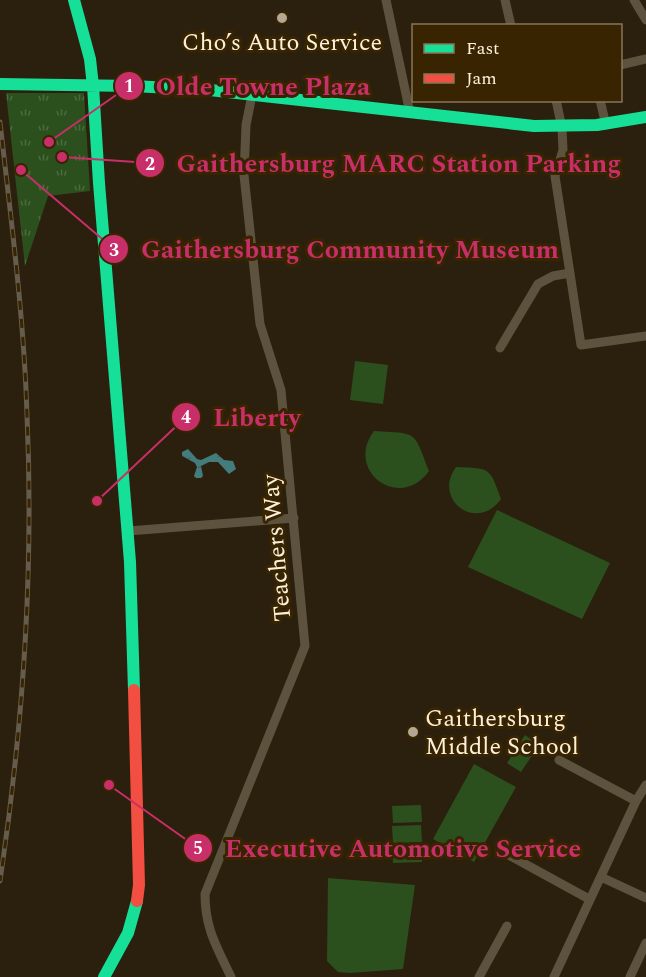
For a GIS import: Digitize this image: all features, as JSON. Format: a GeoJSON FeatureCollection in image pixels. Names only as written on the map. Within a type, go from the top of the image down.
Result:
{"type":"FeatureCollection","features":[{"type":"Feature","properties":{"kind":"street"},"geometry":{"type":"LineString","coordinates":[[74,0],[90,59],[93,86],[132,592],[139,885],[136,910],[130,931],[104,977]]}},
{"type":"Feature","properties":{"kind":"street"},"geometry":{"type":"LineString","coordinates":[[386,0],[410,113]]}},
{"type":"Feature","properties":{"kind":"street"},"geometry":{"type":"LineString","coordinates":[[505,0],[511,24]]}},
{"type":"Feature","properties":{"kind":"street"},"geometry":{"type":"LineString","coordinates":[[634,0],[646,20]]}},
{"type":"Feature","properties":{"kind":"street"},"geometry":{"type":"LineString","coordinates":[[622,65],[646,59]]}},
{"type":"Feature","properties":{"kind":"street"},"geometry":{"type":"LineString","coordinates":[[0,84],[172,88],[562,128],[606,125],[646,117]]}},
{"type":"Feature","properties":{"kind":"street","name":"Teachers Way"},"geometry":{"type":"LineString","coordinates":[[231,977],[205,915],[206,894],[305,646],[281,390],[260,324],[244,175],[246,125],[252,95]]}},
{"type":"Feature","properties":{"kind":"street"},"geometry":{"type":"LineString","coordinates":[[556,102],[562,128],[563,150],[555,176],[581,345],[646,336]]}},
{"type":"Feature","properties":{"kind":"street"},"geometry":{"type":"LineString","coordinates":[[600,102],[606,125]]}},
{"type":"Feature","properties":{"kind":"street"},"geometry":{"type":"LineString","coordinates":[[500,348],[538,284],[553,276],[570,273]]}},
{"type":"Feature","properties":{"kind":"street"},"geometry":{"type":"LineString","coordinates":[[128,531],[294,518]]}},
{"type":"Feature","properties":{"kind":"street"},"geometry":{"type":"LineString","coordinates":[[559,759],[636,801]]}},
{"type":"Feature","properties":{"kind":"street"},"geometry":{"type":"LineString","coordinates":[[554,977],[589,899],[646,785]]}},
{"type":"Feature","properties":{"kind":"street"},"geometry":{"type":"LineString","coordinates":[[503,852],[589,899]]}},
{"type":"Feature","properties":{"kind":"street"},"geometry":{"type":"LineString","coordinates":[[601,877],[646,898]]}},
{"type":"Feature","properties":{"kind":"street"},"geometry":{"type":"LineString","coordinates":[[479,977],[507,926]]}},
{"type":"Feature","properties":{"kind":"street"},"geometry":{"type":"LineString","coordinates":[[630,977],[646,943]]}},
{"type":"Feature","properties":{"kind":"green space"},"geometry":{"type":"Polygon","coordinates":[[[6,93],[84,93],[90,191],[48,196],[25,266],[6,93]]]}},
{"type":"Feature","properties":{"kind":"green space"},"geometry":{"type":"Polygon","coordinates":[[[355,361],[388,365],[383,404],[350,400],[355,361]]]}},
{"type":"Feature","properties":{"kind":"green space"},"geometry":{"type":"Polygon","coordinates":[[[374,431],[412,436],[420,447],[429,471],[417,483],[404,488],[391,487],[379,481],[371,472],[366,460],[367,446],[374,431]]]}},
{"type":"Feature","properties":{"kind":"green space"},"geometry":{"type":"Polygon","coordinates":[[[456,467],[487,471],[494,480],[501,499],[491,509],[480,513],[470,513],[460,508],[453,501],[450,491],[450,479],[456,467]]]}},
{"type":"Feature","properties":{"kind":"green space"},"geometry":{"type":"Polygon","coordinates":[[[497,510],[610,563],[582,619],[468,567],[497,510]]]}},
{"type":"Feature","properties":{"kind":"green space"},"geometry":{"type":"Polygon","coordinates":[[[525,735],[539,745],[521,772],[507,763],[525,735]]]}},
{"type":"Feature","properties":{"kind":"green space"},"geometry":{"type":"Polygon","coordinates":[[[474,764],[516,787],[474,862],[433,839],[474,764]]]}},
{"type":"Feature","properties":{"kind":"green space"},"geometry":{"type":"Polygon","coordinates":[[[421,805],[422,822],[393,823],[392,806],[421,805]]]}},
{"type":"Feature","properties":{"kind":"green space"},"geometry":{"type":"Polygon","coordinates":[[[421,825],[422,842],[393,843],[392,826],[421,825]]]}},
{"type":"Feature","properties":{"kind":"green space"},"geometry":{"type":"Polygon","coordinates":[[[422,845],[422,862],[393,863],[392,846],[422,845]]]}},
{"type":"Feature","properties":{"kind":"green space"},"geometry":{"type":"Polygon","coordinates":[[[328,878],[415,885],[403,969],[338,972],[327,961],[328,878]]]}},
{"type":"Feature","properties":{"kind":"water"},"geometry":{"type":"Polygon","coordinates":[[[188,449],[197,459],[201,460],[216,453],[224,460],[233,461],[236,469],[229,474],[218,462],[209,462],[201,466],[203,476],[196,478],[194,476],[197,467],[195,463],[182,456],[182,452],[188,449]]]}},
{"type":"Feature","properties":{"kind":"railway"},"geometry":{"type":"LineString","coordinates":[[0,122],[23,342],[29,473],[25,649],[15,765],[0,881]]}},
{"type":"Feature","properties":{"kind":"traffic: fast"},"geometry":{"type":"LineString","coordinates":[[74,0],[90,59],[93,86],[130,562],[134,690]]}},
{"type":"Feature","properties":{"kind":"traffic: fast"},"geometry":{"type":"LineString","coordinates":[[0,84],[210,90],[534,126],[597,125],[646,117]]}},
{"type":"Feature","properties":{"kind":"traffic: fast"},"geometry":{"type":"LineString","coordinates":[[104,977],[128,933],[137,901]]}},
{"type":"Feature","properties":{"kind":"traffic: jam"},"geometry":{"type":"LineString","coordinates":[[134,690],[139,885],[137,901]]}},
{"type":"Feature","properties":{"kind":"place","name":"Cho’s Auto Service"},"geometry":{"type":"Point","coordinates":[282,18]}},
{"type":"Feature","properties":{"kind":"place","name":"Olde Towne Plaza"},"geometry":{"type":"Point","coordinates":[49,142]}},
{"type":"Feature","properties":{"kind":"place","name":"Gaithersburg MARC Station Parking"},"geometry":{"type":"Point","coordinates":[62,157]}},
{"type":"Feature","properties":{"kind":"place","name":"Gaithersburg Community Museum"},"geometry":{"type":"Point","coordinates":[21,170]}},
{"type":"Feature","properties":{"kind":"place","name":"Liberty"},"geometry":{"type":"Point","coordinates":[97,501]}},
{"type":"Feature","properties":{"kind":"place","name":"Gaithersburg Middle School"},"geometry":{"type":"Point","coordinates":[413,732]}},
{"type":"Feature","properties":{"kind":"place","name":"Executive Automotive Service"},"geometry":{"type":"Point","coordinates":[109,785]}}]}
